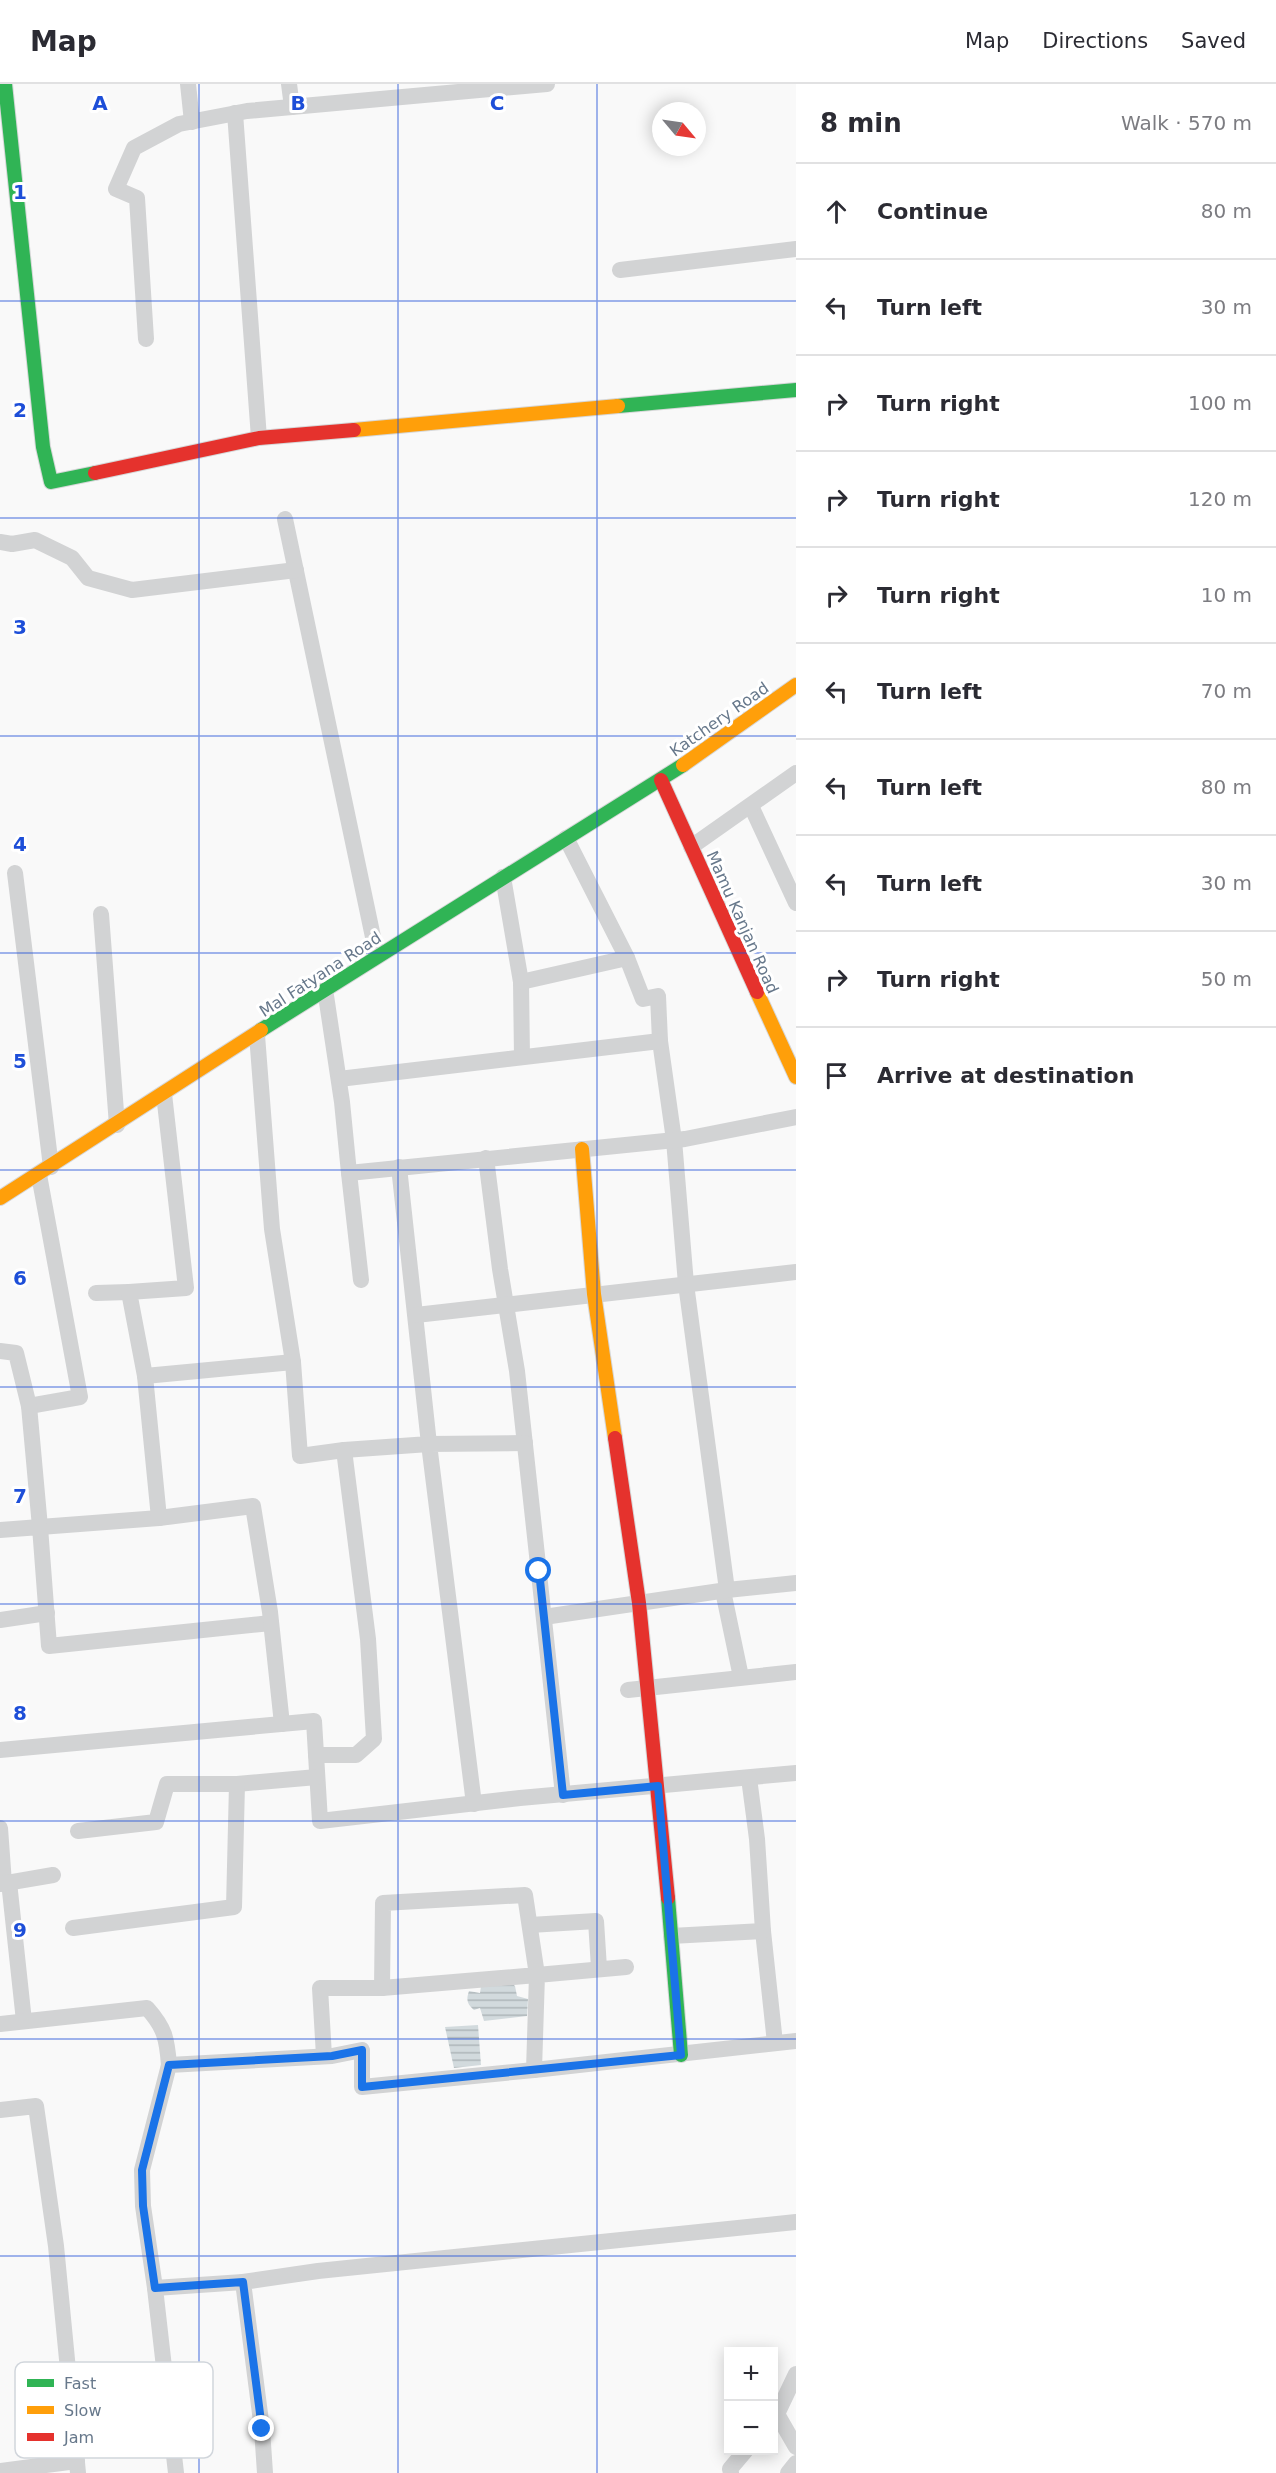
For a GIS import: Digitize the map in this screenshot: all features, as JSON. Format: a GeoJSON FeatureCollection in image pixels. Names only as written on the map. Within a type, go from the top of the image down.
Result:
{"type":"FeatureCollection","features":[{"type":"Feature","properties":{"kind":"street"},"geometry":{"type":"LineString","coordinates":[[4,84],[43,447],[51,482],[259,438],[796,390]]}},
{"type":"Feature","properties":{"kind":"street"},"geometry":{"type":"LineString","coordinates":[[188,84],[192,122]]}},
{"type":"Feature","properties":{"kind":"street"},"geometry":{"type":"LineString","coordinates":[[289,84],[292,107]]}},
{"type":"Feature","properties":{"kind":"street"},"geometry":{"type":"LineString","coordinates":[[146,339],[137,198],[116,189],[134,148],[178,124],[235,113],[547,84]]}},
{"type":"Feature","properties":{"kind":"street"},"geometry":{"type":"LineString","coordinates":[[235,113],[259,438]]}},
{"type":"Feature","properties":{"kind":"street"},"geometry":{"type":"LineString","coordinates":[[620,270],[796,249]]}},
{"type":"Feature","properties":{"kind":"street"},"geometry":{"type":"LineString","coordinates":[[285,519],[377,956]]}},
{"type":"Feature","properties":{"kind":"street"},"geometry":{"type":"LineString","coordinates":[[0,542],[12,544],[35,540],[72,558],[88,578],[132,590],[296,570]]}},
{"type":"Feature","properties":{"kind":"street","name":"Katchery Road"},"geometry":{"type":"LineString","coordinates":[[661,780],[796,685]]}},
{"type":"Feature","properties":{"kind":"street"},"geometry":{"type":"LineString","coordinates":[[691,847],[796,773]]}},
{"type":"Feature","properties":{"kind":"street","name":"Mal Fatyana Road"},"geometry":{"type":"LineString","coordinates":[[0,1198],[377,956],[661,780]]}},
{"type":"Feature","properties":{"kind":"street","name":"Mamu Kanjan Road"},"geometry":{"type":"LineString","coordinates":[[661,780],[796,1077]]}},
{"type":"Feature","properties":{"kind":"street"},"geometry":{"type":"LineString","coordinates":[[751,806],[796,903]]}},
{"type":"Feature","properties":{"kind":"street"},"geometry":{"type":"LineString","coordinates":[[566,838],[627,958],[643,999],[658,996],[660,1041],[674,1140],[686,1284],[725,1591],[741,1677]]}},
{"type":"Feature","properties":{"kind":"street"},"geometry":{"type":"LineString","coordinates":[[15,873],[45,1171],[80,1397],[29,1406]]}},
{"type":"Feature","properties":{"kind":"street"},"geometry":{"type":"LineString","coordinates":[[503,877],[521,982],[522,1057]]}},
{"type":"Feature","properties":{"kind":"street"},"geometry":{"type":"LineString","coordinates":[[101,914],[117,1125]]}},
{"type":"Feature","properties":{"kind":"street"},"geometry":{"type":"LineString","coordinates":[[521,982],[627,958]]}},
{"type":"Feature","properties":{"kind":"street"},"geometry":{"type":"LineString","coordinates":[[325,989],[339,1079],[361,1280]]}},
{"type":"Feature","properties":{"kind":"street"},"geometry":{"type":"LineString","coordinates":[[257,1035],[272,1229],[293,1362],[300,1456],[344,1450],[429,1444],[525,1443]]}},
{"type":"Feature","properties":{"kind":"street"},"geometry":{"type":"LineString","coordinates":[[339,1079],[660,1041]]}},
{"type":"Feature","properties":{"kind":"street"},"geometry":{"type":"LineString","coordinates":[[96,1293],[186,1288],[164,1094]]}},
{"type":"Feature","properties":{"kind":"street"},"geometry":{"type":"LineString","coordinates":[[349,1173],[674,1140],[796,1117]]}},
{"type":"Feature","properties":{"kind":"street"},"geometry":{"type":"LineString","coordinates":[[582,1149],[594,1294],[639,1603],[658,1786],[681,2055]]}},
{"type":"Feature","properties":{"kind":"street"},"geometry":{"type":"LineString","coordinates":[[486,1158],[517,1371],[563,1795]]}},
{"type":"Feature","properties":{"kind":"street"},"geometry":{"type":"LineString","coordinates":[[399,1167],[429,1444],[474,1804]]}},
{"type":"Feature","properties":{"kind":"street"},"geometry":{"type":"LineString","coordinates":[[416,1316],[796,1272]]}},
{"type":"Feature","properties":{"kind":"street"},"geometry":{"type":"LineString","coordinates":[[129,1292],[145,1376],[159,1518]]}},
{"type":"Feature","properties":{"kind":"street"},"geometry":{"type":"LineString","coordinates":[[0,1351],[16,1353],[29,1406],[49,1646],[271,1623]]}},
{"type":"Feature","properties":{"kind":"street"},"geometry":{"type":"LineString","coordinates":[[145,1376],[293,1362]]}},
{"type":"Feature","properties":{"kind":"street"},"geometry":{"type":"LineString","coordinates":[[316,1755],[356,1755],[374,1738],[368,1639],[344,1450]]}},
{"type":"Feature","properties":{"kind":"street"},"geometry":{"type":"LineString","coordinates":[[0,1530],[159,1518],[253,1506],[271,1623],[282,1724]]}},
{"type":"Feature","properties":{"kind":"street"},"geometry":{"type":"LineString","coordinates":[[544,1617],[796,1583]]}},
{"type":"Feature","properties":{"kind":"street"},"geometry":{"type":"LineString","coordinates":[[0,1620],[47,1613]]}},
{"type":"Feature","properties":{"kind":"street"},"geometry":{"type":"LineString","coordinates":[[628,1690],[796,1672]]}},
{"type":"Feature","properties":{"kind":"street"},"geometry":{"type":"LineString","coordinates":[[0,1750],[314,1721],[320,1821],[796,1773]]}},
{"type":"Feature","properties":{"kind":"street"},"geometry":{"type":"LineString","coordinates":[[78,1831],[156,1822],[167,1784],[237,1784],[317,1777]]}},
{"type":"Feature","properties":{"kind":"street"},"geometry":{"type":"LineString","coordinates":[[749,1778],[757,1839],[763,1931],[775,2043]]}},
{"type":"Feature","properties":{"kind":"street"},"geometry":{"type":"LineString","coordinates":[[73,1928],[234,1907],[237,1784]]}},
{"type":"Feature","properties":{"kind":"street"},"geometry":{"type":"LineString","coordinates":[[0,1828],[4,1883],[24,2021]]}},
{"type":"Feature","properties":{"kind":"street"},"geometry":{"type":"LineString","coordinates":[[4,1883],[53,1875]]}},
{"type":"Feature","properties":{"kind":"street"},"geometry":{"type":"LineString","coordinates":[[382,1988],[383,1903],[525,1895],[537,1976],[534,2070]]}},
{"type":"Feature","properties":{"kind":"street"},"geometry":{"type":"LineString","coordinates":[[530,1925],[596,1921],[599,1968]]}},
{"type":"Feature","properties":{"kind":"street"},"geometry":{"type":"LineString","coordinates":[[671,1936],[763,1931]]}},
{"type":"Feature","properties":{"kind":"street"},"geometry":{"type":"LineString","coordinates":[[324,2056],[320,1988],[382,1988],[626,1967]]}},
{"type":"Feature","properties":{"kind":"street"},"geometry":{"type":"LineString","coordinates":[[0,2024],[147,2008],[160,2023],[168,2047],[169,2065],[142,2170],[143,2206],[163,2362]]}},
{"type":"Feature","properties":{"kind":"street"},"geometry":{"type":"LineString","coordinates":[[169,2065],[324,2056],[362,2050],[362,2087],[681,2055],[796,2041]]}},
{"type":"Feature","properties":{"kind":"street"},"geometry":{"type":"LineString","coordinates":[[0,2110],[36,2106],[56,2246],[67,2362]]}},
{"type":"Feature","properties":{"kind":"street"},"geometry":{"type":"LineString","coordinates":[[155,2288],[243,2282],[318,2271],[796,2222]]}},
{"type":"Feature","properties":{"kind":"street"},"geometry":{"type":"LineString","coordinates":[[243,2282],[262,2429],[265,2473]]}},
{"type":"Feature","properties":{"kind":"street"},"geometry":{"type":"LineString","coordinates":[[778,2410],[796,2373]]}},
{"type":"Feature","properties":{"kind":"street"},"geometry":{"type":"LineString","coordinates":[[778,2420],[796,2447]]}},
{"type":"Feature","properties":{"kind":"street"},"geometry":{"type":"LineString","coordinates":[[731,2473],[730,2469],[742,2455]]}},
{"type":"Feature","properties":{"kind":"street"},"geometry":{"type":"LineString","coordinates":[[174,2458],[176,2473]]}},
{"type":"Feature","properties":{"kind":"street"},"geometry":{"type":"LineString","coordinates":[[788,2473],[796,2463]]}},
{"type":"Feature","properties":{"kind":"street"},"geometry":{"type":"LineString","coordinates":[[0,2471],[77,2467]]}},
{"type":"Feature","properties":{"kind":"shaded area"},"geometry":{"type":"Polygon","coordinates":[[[482,1980],[510,1982],[515,1986],[517,1996],[528,1999],[527,2016],[484,2021],[480,2008],[474,2010],[467,1999],[469,1991],[480,1993],[482,1980]]]}},
{"type":"Feature","properties":{"kind":"shaded area"},"geometry":{"type":"Polygon","coordinates":[[[478,2025],[481,2065],[454,2068],[445,2027],[478,2025]]]}},
{"type":"Feature","properties":{"kind":"traffic: fast"},"geometry":{"type":"LineString","coordinates":[[5,84],[43,447],[51,482],[95,473]]}},
{"type":"Feature","properties":{"kind":"traffic: fast"},"geometry":{"type":"LineString","coordinates":[[618,406],[796,390]]}},
{"type":"Feature","properties":{"kind":"traffic: fast"},"geometry":{"type":"LineString","coordinates":[[261,1030],[683,765]]}},
{"type":"Feature","properties":{"kind":"traffic: fast"},"geometry":{"type":"LineString","coordinates":[[668,1898],[681,2055]]}},
{"type":"Feature","properties":{"kind":"traffic: slow"},"geometry":{"type":"LineString","coordinates":[[354,430],[618,406]]}},
{"type":"Feature","properties":{"kind":"traffic: slow"},"geometry":{"type":"LineString","coordinates":[[683,765],[796,685]]}},
{"type":"Feature","properties":{"kind":"traffic: slow"},"geometry":{"type":"LineString","coordinates":[[757,992],[796,1077]]}},
{"type":"Feature","properties":{"kind":"traffic: slow"},"geometry":{"type":"LineString","coordinates":[[0,1198],[261,1030]]}},
{"type":"Feature","properties":{"kind":"traffic: slow"},"geometry":{"type":"LineString","coordinates":[[582,1149],[594,1294],[615,1438]]}},
{"type":"Feature","properties":{"kind":"traffic: jam"},"geometry":{"type":"LineString","coordinates":[[95,473],[259,438],[354,430]]}},
{"type":"Feature","properties":{"kind":"traffic: jam"},"geometry":{"type":"LineString","coordinates":[[661,780],[757,992]]}},
{"type":"Feature","properties":{"kind":"traffic: jam"},"geometry":{"type":"LineString","coordinates":[[615,1438],[639,1603],[668,1898]]}},
{"type":"Feature","properties":{"kind":"route"},"geometry":{"type":"LineString","coordinates":[[262,2429],[243,2282],[155,2288],[143,2206],[142,2170],[169,2065],[332,2056],[362,2050],[362,2087],[681,2055],[658,1786],[563,1795],[539,1571]]}}]}
